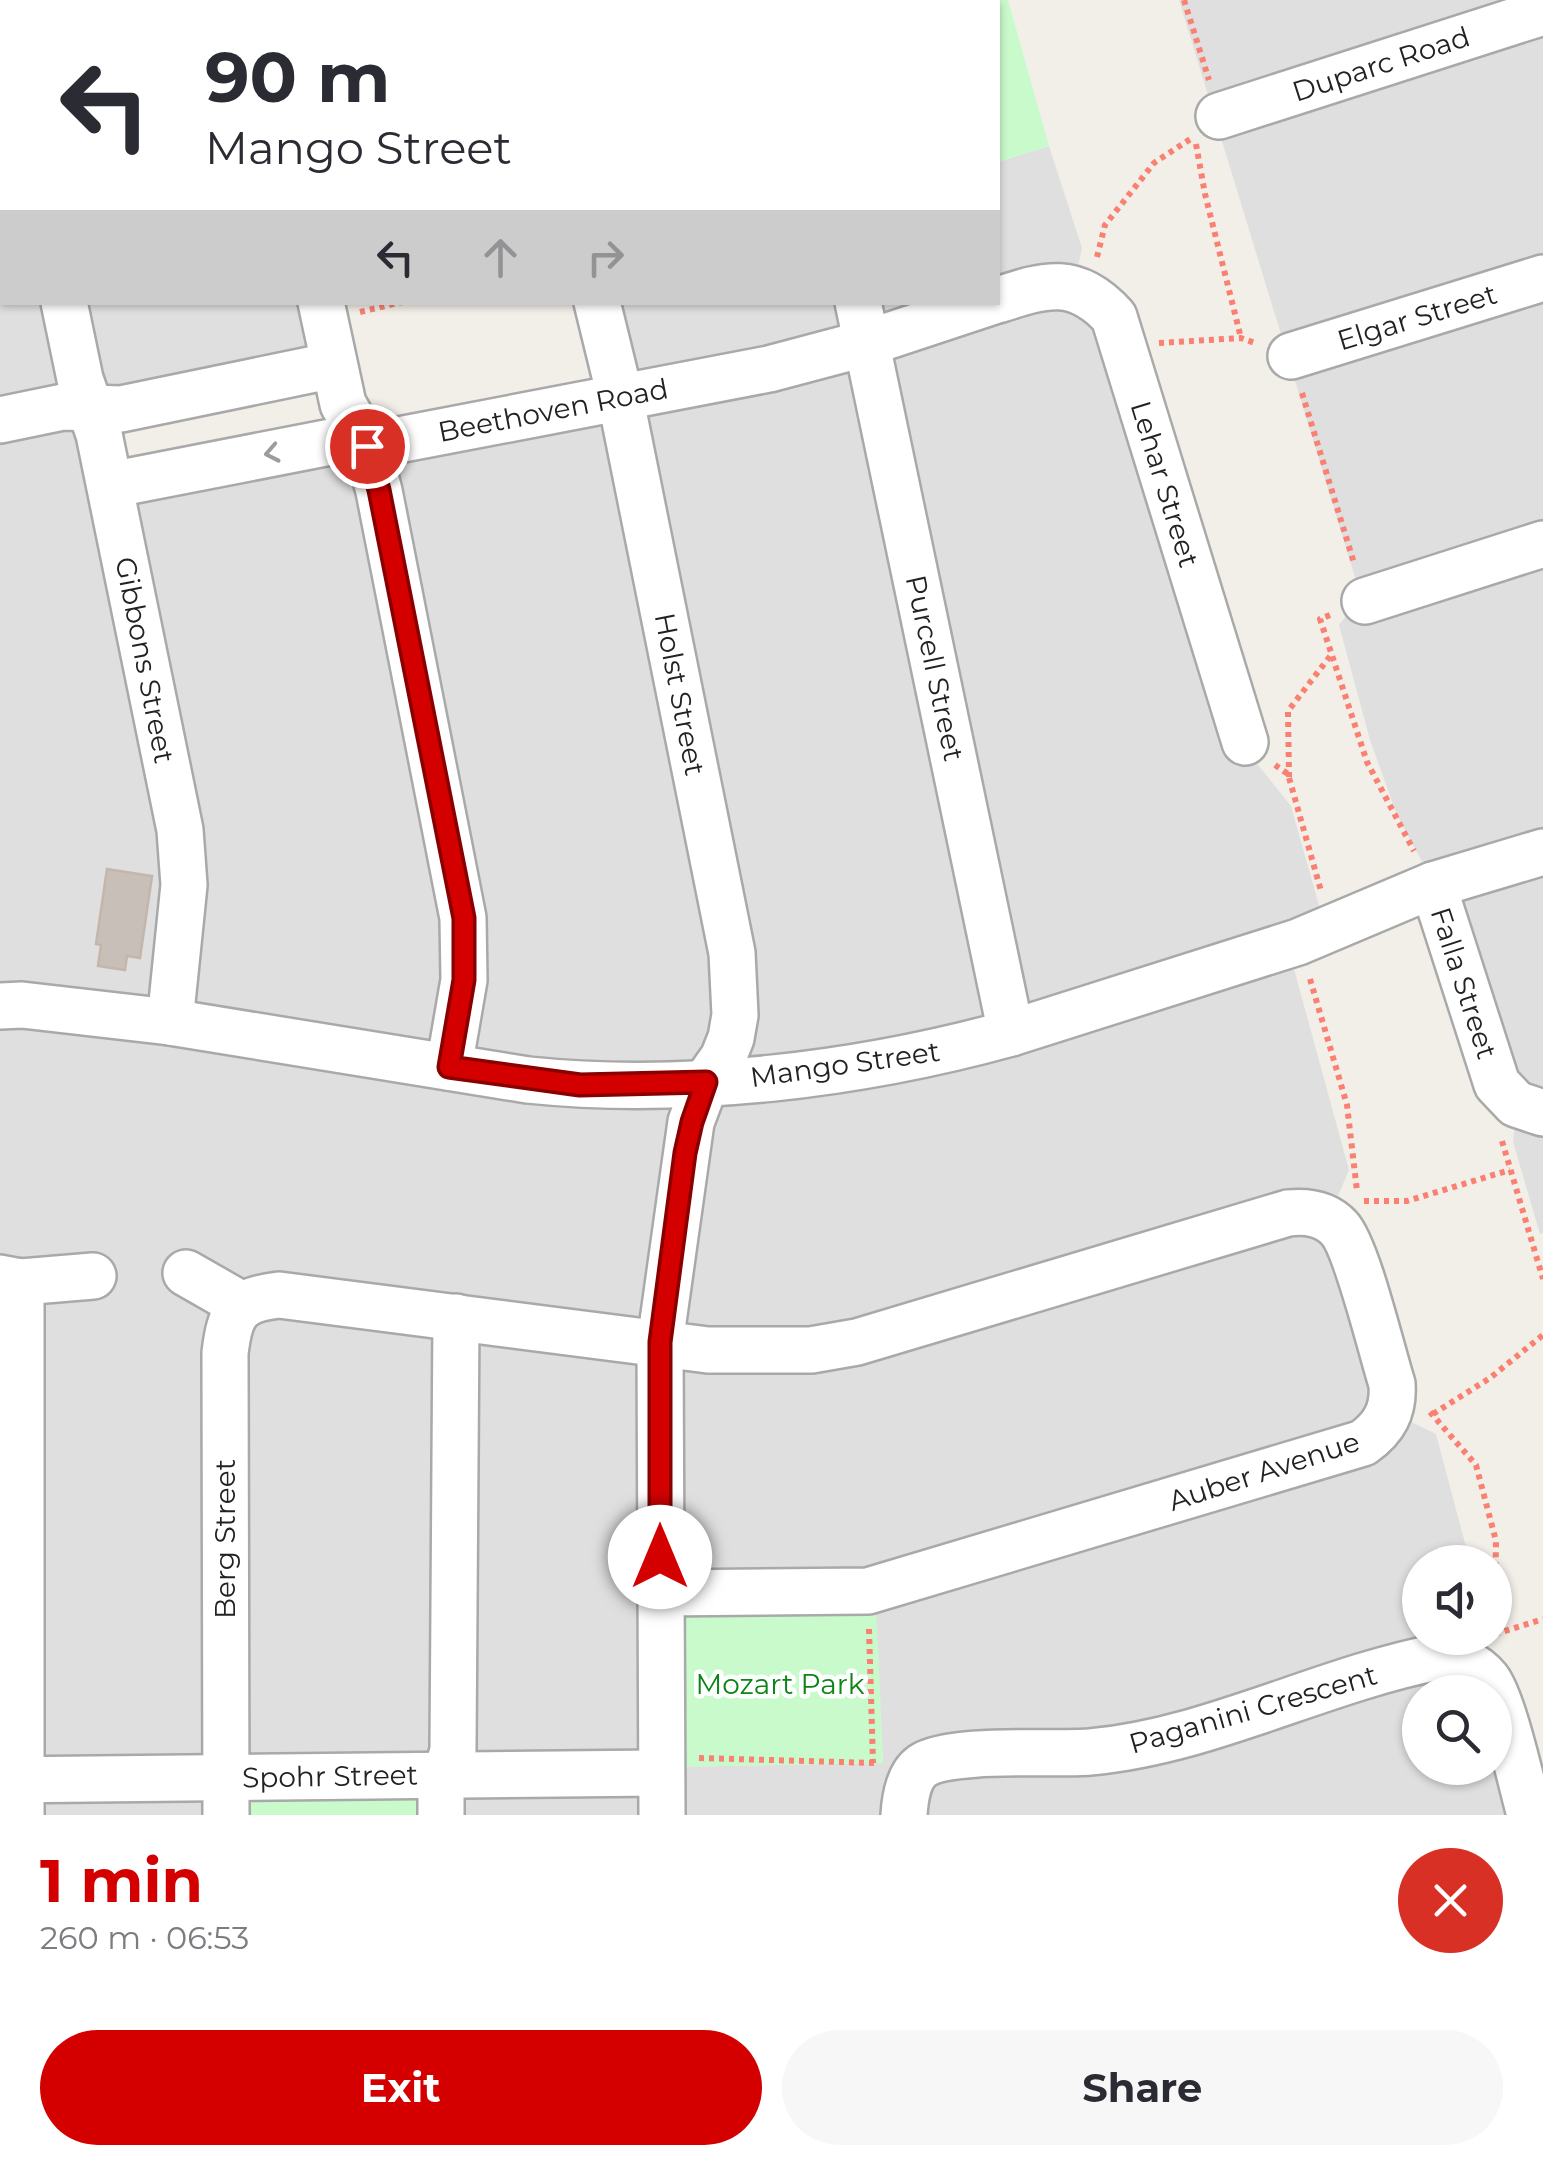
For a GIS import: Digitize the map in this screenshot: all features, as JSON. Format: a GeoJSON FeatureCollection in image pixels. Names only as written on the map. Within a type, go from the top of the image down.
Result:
{"type":"FeatureCollection","features":[{"type":"Feature","properties":{"kind":"street","name":"Duparc Road"},"geometry":{"type":"LineString","coordinates":[[1219,116],[1543,12]]}},
{"type":"Feature","properties":{"kind":"street","name":"Elgar Street"},"geometry":{"type":"LineString","coordinates":[[1291,356],[1543,278]]}},
{"type":"Feature","properties":{"kind":"street"},"geometry":{"type":"LineString","coordinates":[[1006,298],[1059,286],[1087,294]]}},
{"type":"Feature","properties":{"kind":"street","name":"Lehar Street"},"geometry":{"type":"LineString","coordinates":[[1087,294],[1114,318],[1245,742]]}},
{"type":"Feature","properties":{"kind":"street","name":"Gibbons Street"},"geometry":{"type":"LineString","coordinates":[[65,305],[110,485],[180,830],[184,885],[170,1022]]}},
{"type":"Feature","properties":{"kind":"street"},"geometry":{"type":"LineString","coordinates":[[322,305],[344,404],[367,446],[379,490],[464,918],[464,980],[449,1067]]}},
{"type":"Feature","properties":{"kind":"street","name":"Holst Street"},"geometry":{"type":"LineString","coordinates":[[598,305],[620,396],[732,953],[731,1038],[706,1082],[692,1122],[660,1342],[660,1782]]}},
{"type":"Feature","properties":{"kind":"street","name":"Beethoven Road"},"geometry":{"type":"LineString","coordinates":[[110,485],[341,440],[367,446],[768,369],[862,323],[966,305]]}},
{"type":"Feature","properties":{"kind":"street","name":"Purcell Street"},"geometry":{"type":"LineString","coordinates":[[862,323],[1011,1034]]}},
{"type":"Feature","properties":{"kind":"street"},"geometry":{"type":"LineString","coordinates":[[0,420],[63,407],[121,409],[334,365]]}},
{"type":"Feature","properties":{"kind":"street"},"geometry":{"type":"LineString","coordinates":[[1365,601],[1543,544]]}},
{"type":"Feature","properties":{"kind":"street","name":"Mango Street"},"geometry":{"type":"LineString","coordinates":[[0,1006],[22,1005],[170,1022],[580,1085],[706,1082],[850,1069],[1011,1034],[1315,937],[1433,886],[1543,852]]}},
{"type":"Feature","properties":{"kind":"street","name":"Falla Street"},"geometry":{"type":"LineString","coordinates":[[1433,886],[1496,1084],[1529,1108]]}},
{"type":"Feature","properties":{"kind":"street"},"geometry":{"type":"LineString","coordinates":[[186,1273],[242,1305],[256,1298],[279,1295],[708,1350],[786,1351],[834,1347],[1302,1212],[1328,1219],[1348,1241],[1392,1384]]}},
{"type":"Feature","properties":{"kind":"street"},"geometry":{"type":"LineString","coordinates":[[14,1792],[11,1280],[93,1276]]}},
{"type":"Feature","properties":{"kind":"street","name":"Berg Street"},"geometry":{"type":"LineString","coordinates":[[226,1796],[224,1353],[232,1318],[242,1305]]}},
{"type":"Feature","properties":{"kind":"street"},"geometry":{"type":"LineString","coordinates":[[444,1794],[452,1750],[456,1317]]}},
{"type":"Feature","properties":{"kind":"street","name":"Auber Avenue"},"geometry":{"type":"LineString","coordinates":[[660,1593],[868,1591],[1363,1443],[1384,1425],[1393,1398],[1392,1384]]}},
{"type":"Feature","properties":{"kind":"street","name":"Paganini Crescent"},"geometry":{"type":"LineString","coordinates":[[922,1766],[971,1756],[1087,1752],[1150,1743],[1424,1660],[1452,1658],[1477,1669],[1494,1689],[1530,1815]]}},
{"type":"Feature","properties":{"kind":"street"},"geometry":{"type":"LineString","coordinates":[[904,1815],[913,1778],[922,1766]]}},
{"type":"Feature","properties":{"kind":"street","name":"Spohr Street"},"geometry":{"type":"LineString","coordinates":[[14,1792],[226,1796],[444,1794],[660,1782]]}},
{"type":"Feature","properties":{"kind":"path"},"geometry":{"type":"LineString","coordinates":[[1184,0],[1219,116]]}},
{"type":"Feature","properties":{"kind":"path"},"geometry":{"type":"LineString","coordinates":[[1087,294],[1105,225],[1154,164],[1194,136],[1204,194],[1241,338]]}},
{"type":"Feature","properties":{"kind":"path"},"geometry":{"type":"LineString","coordinates":[[1122,345],[1241,338],[1291,356],[1365,601],[1320,618],[1367,762],[1433,886]]}},
{"type":"Feature","properties":{"kind":"path"},"geometry":{"type":"LineString","coordinates":[[1330,655],[1288,711],[1290,778],[1347,1105],[1358,1202],[1407,1201],[1510,1170]]}},
{"type":"Feature","properties":{"kind":"path"},"geometry":{"type":"LineString","coordinates":[[1245,742],[1290,778]]}},
{"type":"Feature","properties":{"kind":"path"},"geometry":{"type":"LineString","coordinates":[[1529,1108],[1502,1142],[1543,1278]]}},
{"type":"Feature","properties":{"kind":"path"},"geometry":{"type":"LineString","coordinates":[[1433,1414],[1490,1378],[1543,1335]]}},
{"type":"Feature","properties":{"kind":"path"},"geometry":{"type":"LineString","coordinates":[[1392,1384],[1433,1414],[1476,1466],[1496,1545]]}},
{"type":"Feature","properties":{"kind":"path"},"geometry":{"type":"LineString","coordinates":[[868,1591],[874,1763]]}},
{"type":"Feature","properties":{"kind":"path"},"geometry":{"type":"LineString","coordinates":[[1512,1629],[1543,1619]]}},
{"type":"Feature","properties":{"kind":"path"},"geometry":{"type":"LineString","coordinates":[[660,1782],[874,1763],[922,1766]]}},
{"type":"Feature","properties":{"kind":"shaded area"},"geometry":{"type":"Polygon","coordinates":[[[1179,0],[1543,0],[1540,1234],[1513,1142],[1517,1103],[1435,886],[1397,815],[1370,740],[1339,625],[1361,597],[1179,0]]]}},
{"type":"Feature","properties":{"kind":"shaded area"},"geometry":{"type":"Polygon","coordinates":[[[1049,146],[1082,248],[1073,290],[1101,306],[1113,320],[1242,745],[1291,806],[1327,934],[1288,947],[1349,1170],[1329,1217],[1341,1226],[1350,1241],[1394,1383],[1393,1413],[1436,1434],[1465,1545],[1402,1545],[1402,1655],[1481,1655],[1478,1667],[1485,1675],[1402,1675],[1402,1785],[1512,1785],[1512,1744],[1532,1815],[443,1815],[448,1772],[228,1776],[228,1815],[0,1815],[0,305],[324,305],[337,366],[121,411],[90,410],[109,487],[342,442],[371,450],[623,400],[600,305],[1000,305],[1000,161],[1049,146]],[[874,1591],[662,1594],[662,1767],[883,1763],[874,1591]]]}},
{"type":"Feature","properties":{"kind":"green space"},"geometry":{"type":"Polygon","coordinates":[[[1000,0],[1008,0],[1049,146],[1000,161],[1000,0]]]}},
{"type":"Feature","properties":{"kind":"green space","name":"Mozart Park"},"geometry":{"type":"Polygon","coordinates":[[[876,1602],[883,1763],[675,1767],[683,1620],[690,1612],[876,1602]]]}},
{"type":"Feature","properties":{"kind":"green space"},"geometry":{"type":"Polygon","coordinates":[[[405,1792],[416,1799],[427,1815],[241,1815],[258,1796],[405,1792]]]}},
{"type":"Feature","properties":{"kind":"building"},"geometry":{"type":"Polygon","coordinates":[[[107,869],[152,876],[140,958],[127,956],[125,970],[98,966],[101,945],[96,944],[107,869]]]}},
{"type":"Feature","properties":{"kind":"route"},"geometry":{"type":"LineString","coordinates":[[367,446],[464,918],[464,980],[449,1067],[580,1085],[706,1082],[685,1153],[660,1342],[660,1557]]}}]}
